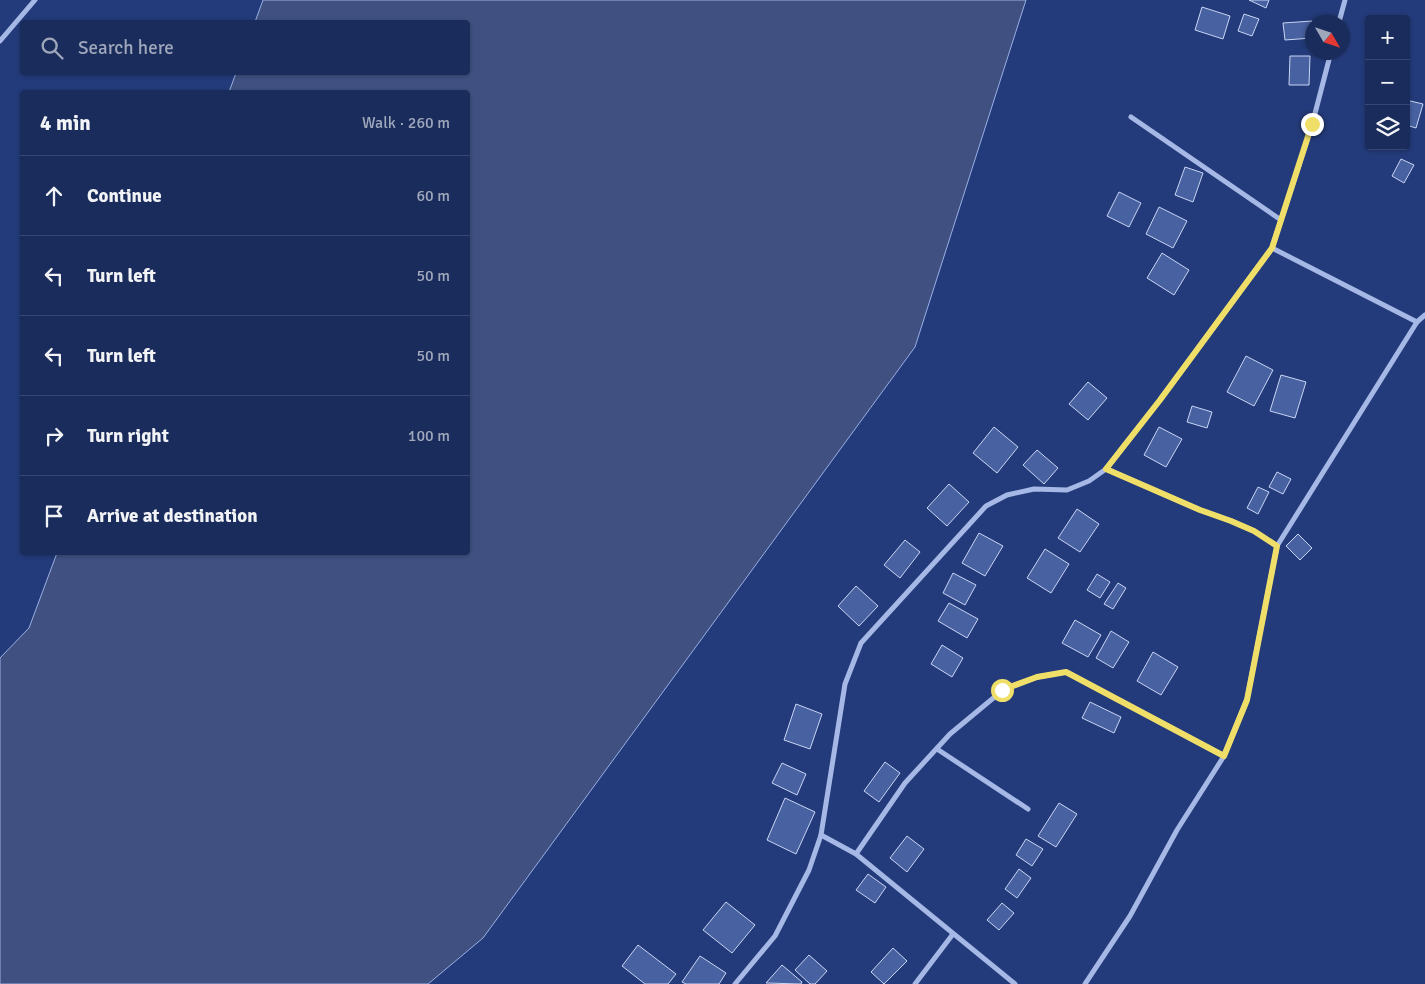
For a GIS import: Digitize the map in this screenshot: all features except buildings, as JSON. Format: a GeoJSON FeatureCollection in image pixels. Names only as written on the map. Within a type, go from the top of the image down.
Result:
{"type":"FeatureCollection","features":[{"type":"Feature","properties":{"kind":"street"},"geometry":{"type":"LineString","coordinates":[[0,41],[35,0]]}},
{"type":"Feature","properties":{"kind":"street"},"geometry":{"type":"LineString","coordinates":[[1341,15],[1344,0]]}},
{"type":"Feature","properties":{"kind":"street"},"geometry":{"type":"LineString","coordinates":[[735,984],[776,936],[809,870],[820,835],[845,684],[861,643],[986,506],[1007,495],[1034,489],[1067,490],[1089,481],[1106,469],[1160,400],[1272,248],[1312,124],[1329,60]]}},
{"type":"Feature","properties":{"kind":"street"},"geometry":{"type":"LineString","coordinates":[[1131,117],[1281,220]]}},
{"type":"Feature","properties":{"kind":"street"},"geometry":{"type":"LineString","coordinates":[[1272,248],[1417,322]]}},
{"type":"Feature","properties":{"kind":"street"},"geometry":{"type":"LineString","coordinates":[[1085,984],[1130,916],[1177,830],[1224,756],[1247,700],[1277,546],[1417,322],[1425,315]]}},
{"type":"Feature","properties":{"kind":"street"},"geometry":{"type":"LineString","coordinates":[[1106,469],[1200,510],[1239,524],[1277,546]]}},
{"type":"Feature","properties":{"kind":"street"},"geometry":{"type":"LineString","coordinates":[[856,854],[906,783],[937,749],[1002,690],[1037,677],[1066,672],[1224,756]]}},
{"type":"Feature","properties":{"kind":"street"},"geometry":{"type":"LineString","coordinates":[[937,749],[1028,809]]}},
{"type":"Feature","properties":{"kind":"street"},"geometry":{"type":"LineString","coordinates":[[820,835],[856,854],[1015,984]]}},
{"type":"Feature","properties":{"kind":"street"},"geometry":{"type":"LineString","coordinates":[[915,984],[953,934]]}},
{"type":"Feature","properties":{"kind":"water"},"geometry":{"type":"Polygon","coordinates":[[[263,0],[1026,0],[915,347],[483,938],[428,984],[0,984],[0,658],[29,628],[56,555],[470,555],[470,90],[230,90],[235,75],[470,75],[470,20],[256,20],[263,0]]]}},
{"type":"Feature","properties":{"kind":"route"},"geometry":{"type":"LineString","coordinates":[[1002,690],[1037,677],[1066,672],[1224,756],[1247,700],[1277,546],[1254,531],[1106,469],[1160,400],[1272,248],[1312,124]]}}]}
